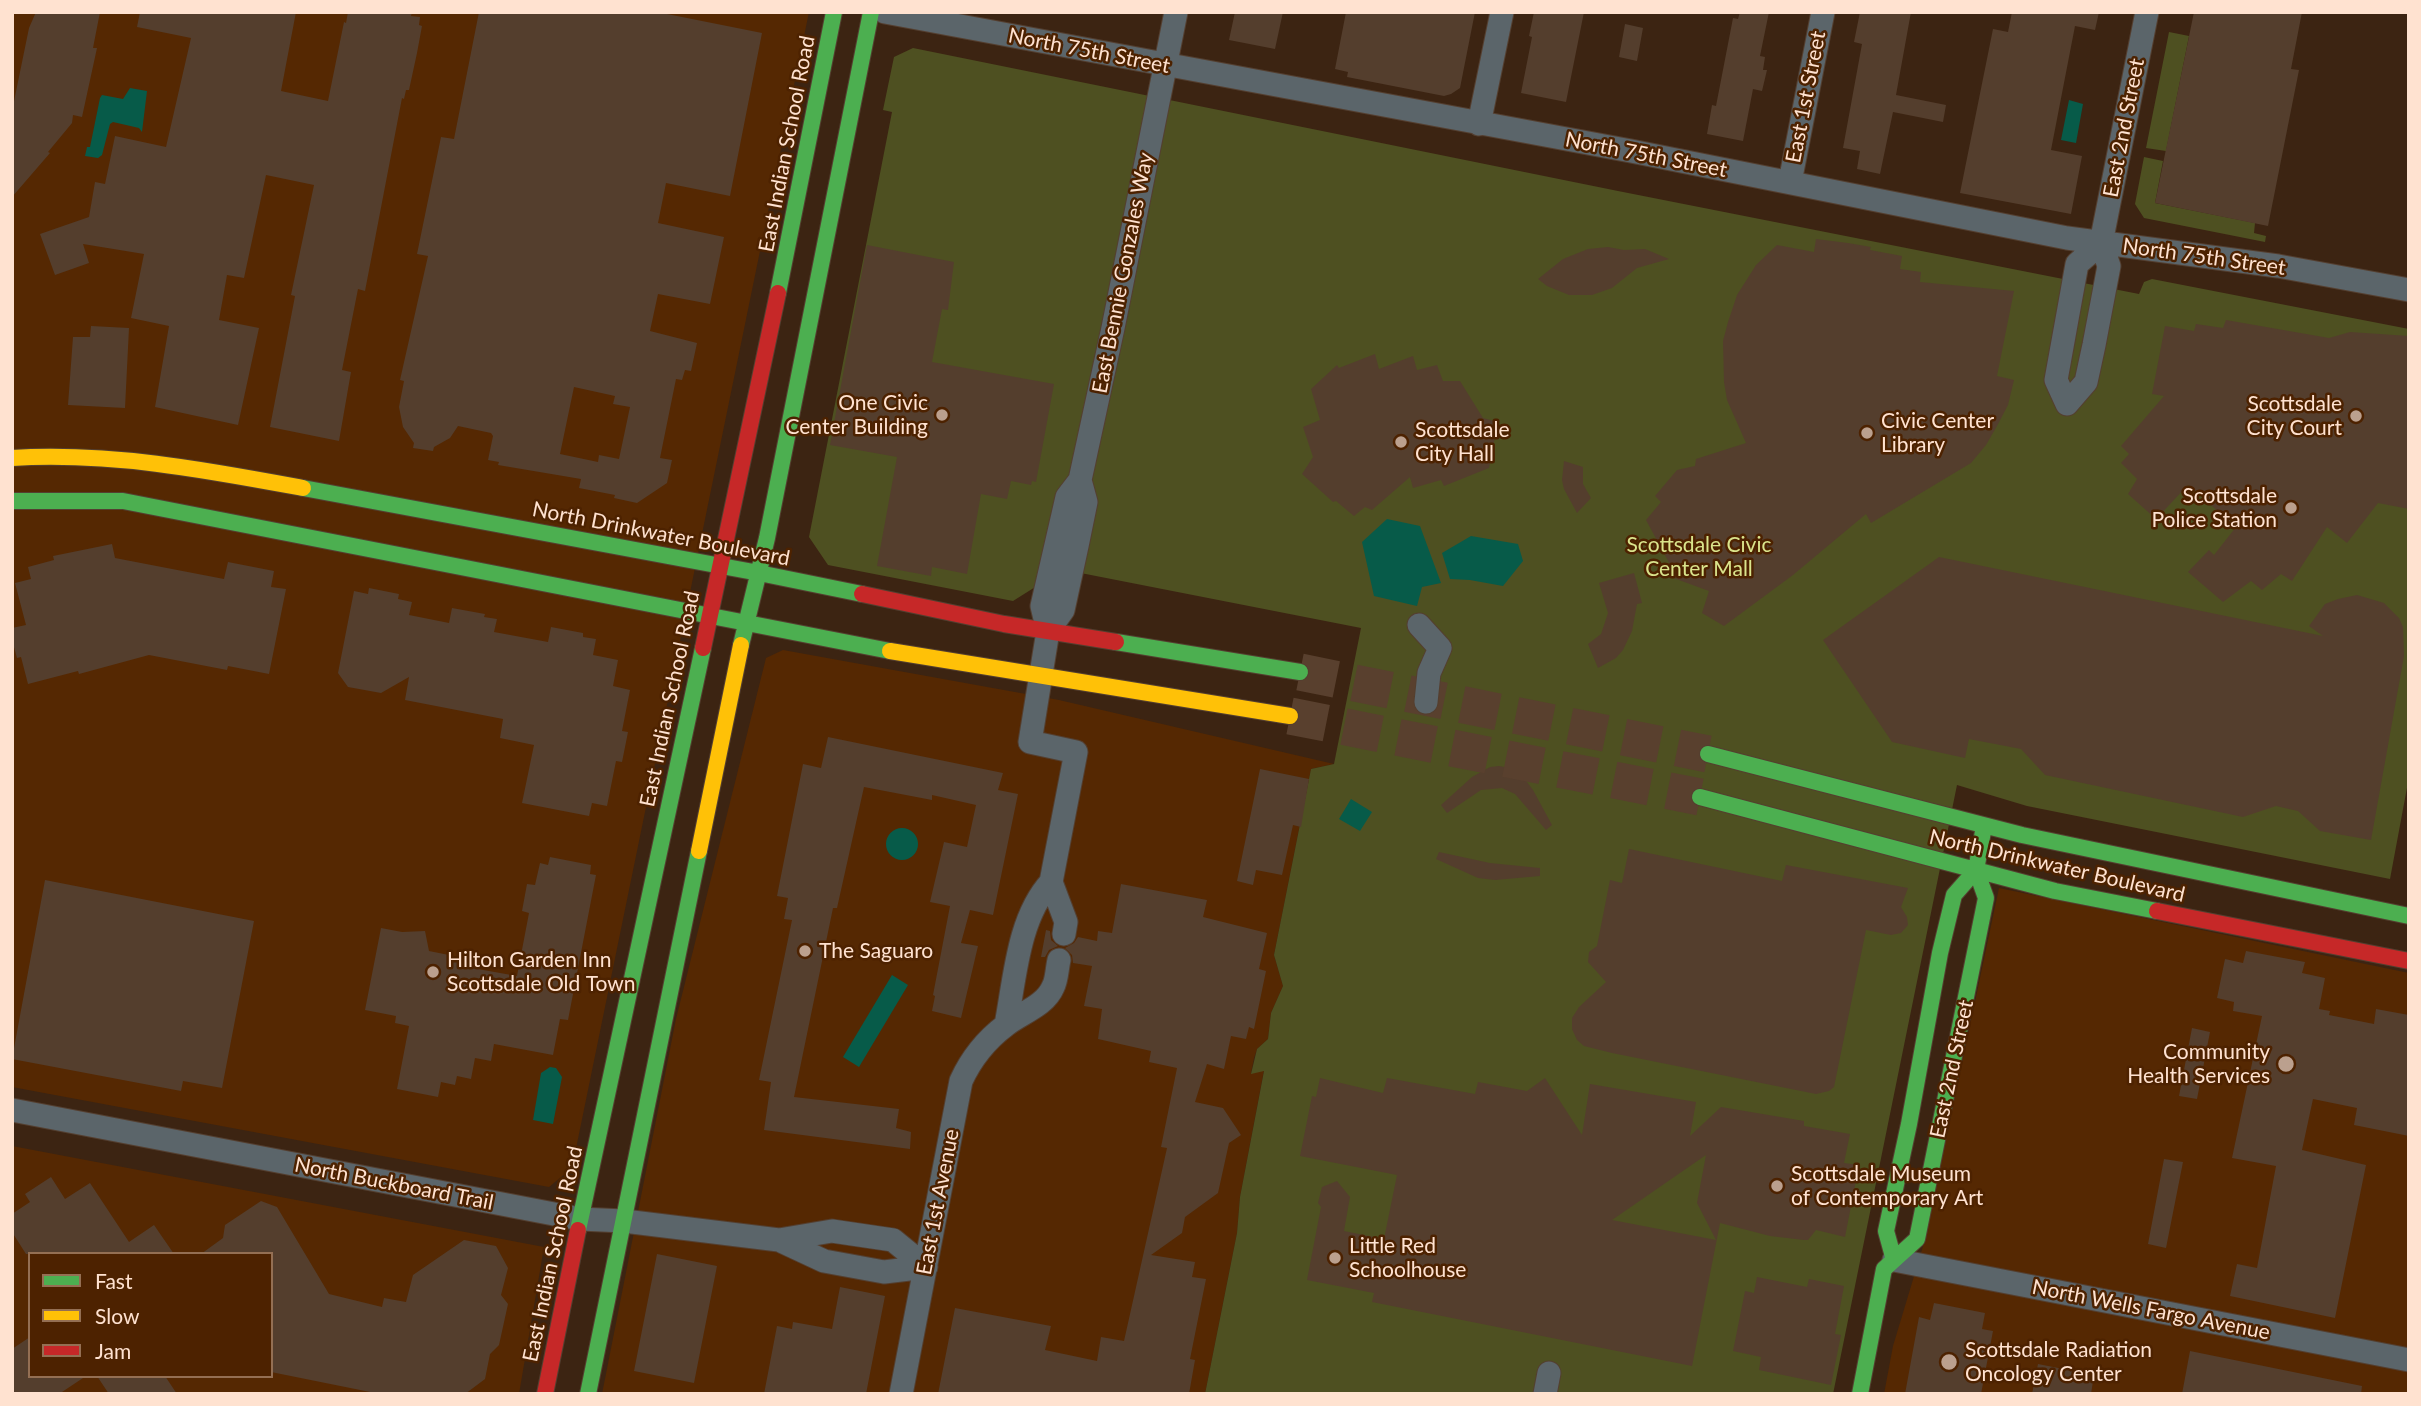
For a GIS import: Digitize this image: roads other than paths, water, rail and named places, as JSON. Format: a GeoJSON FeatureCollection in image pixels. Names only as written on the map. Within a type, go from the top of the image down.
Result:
{"type":"FeatureCollection","features":[{"type":"Feature","properties":{"kind":"main road","name":"East Indian School Road"},"geometry":{"type":"LineString","coordinates":[[552,1392],[580,1219],[721,566],[834,12]]}},
{"type":"Feature","properties":{"kind":"main road"},"geometry":{"type":"LineString","coordinates":[[589,1394],[872,12]]}},
{"type":"Feature","properties":{"kind":"main road","name":"North Drinkwater Boulevard"},"geometry":{"type":"LineString","coordinates":[[12,458],[46,455],[121,458],[195,468],[342,502],[721,566],[1048,631],[1300,671]]}},
{"type":"Feature","properties":{"kind":"main road"},"geometry":{"type":"LineString","coordinates":[[12,500],[123,501],[1042,678],[1290,716]]}},
{"type":"Feature","properties":{"kind":"main road"},"geometry":{"type":"LineString","coordinates":[[212,519],[241,506]]}},
{"type":"Feature","properties":{"kind":"main road","name":"North Drinkwater Boulevard"},"geometry":{"type":"LineString","coordinates":[[1707,754],[1984,826],[2341,908],[2409,916]]}},
{"type":"Feature","properties":{"kind":"main road","name":"North Drinkwater Boulevard"},"geometry":{"type":"LineString","coordinates":[[1700,797],[2100,901],[2334,940],[2409,961]]}},
{"type":"Feature","properties":{"kind":"main road","name":"East 2nd Street"},"geometry":{"type":"LineString","coordinates":[[1860,1394],[1884,1269],[1917,1239],[1986,898],[1976,870],[1984,826]]}},
{"type":"Feature","properties":{"kind":"main road","name":"East 2nd Street"},"geometry":{"type":"LineString","coordinates":[[1894,1260],[1886,1231],[1909,1124],[1940,953],[1954,895],[1976,870]]}},
{"type":"Feature","properties":{"kind":"street","name":"North 75th Street"},"geometry":{"type":"LineString","coordinates":[[885,12],[2101,243],[2278,266],[2409,290]]}},
{"type":"Feature","properties":{"kind":"street","name":"East Bennie Gonzales Way"},"geometry":{"type":"LineString","coordinates":[[1048,631],[1063,610],[1086,502],[1080,480],[1176,12]]}},
{"type":"Feature","properties":{"kind":"street"},"geometry":{"type":"LineString","coordinates":[[1479,124],[1502,12]]}},
{"type":"Feature","properties":{"kind":"street","name":"East 1st Street"},"geometry":{"type":"LineString","coordinates":[[1790,183],[1823,12]]}},
{"type":"Feature","properties":{"kind":"street","name":"East 2nd Street"},"geometry":{"type":"LineString","coordinates":[[2101,243],[2077,264],[2056,380],[2067,404],[2086,382],[2094,345],[2109,266],[2101,243],[2147,12]]}},
{"type":"Feature","properties":{"kind":"street"},"geometry":{"type":"LineString","coordinates":[[1419,625],[1440,648],[1429,673],[1426,702]]}},
{"type":"Feature","properties":{"kind":"street"},"geometry":{"type":"LineString","coordinates":[[1048,631],[1030,741],[1076,752],[1051,882],[1066,922],[1064,934]]}},
{"type":"Feature","properties":{"kind":"street"},"geometry":{"type":"LineString","coordinates":[[1006,1025],[1028,921],[1040,894],[1051,882]]}},
{"type":"Feature","properties":{"kind":"street","name":"East 1st Avenue"},"geometry":{"type":"LineString","coordinates":[[901,1394],[961,1081],[969,1064],[984,1046],[1006,1025],[1040,1004],[1053,988],[1059,960]]}},
{"type":"Feature","properties":{"kind":"street","name":"North Buckboard Trail"},"geometry":{"type":"LineString","coordinates":[[12,1110],[580,1219],[624,1221],[779,1240],[832,1231],[893,1240],[926,1267]]}},
{"type":"Feature","properties":{"kind":"street","name":"North Buckboard Trail"},"geometry":{"type":"LineString","coordinates":[[779,1240],[824,1261],[884,1272],[926,1267]]}},
{"type":"Feature","properties":{"kind":"street","name":"North Wells Fargo Avenue"},"geometry":{"type":"LineString","coordinates":[[1894,1260],[2409,1360]]}},
{"type":"Feature","properties":{"kind":"water"},"geometry":{"type":"Polygon","coordinates":[[[130,88],[147,91],[142,132],[139,128],[113,122],[110,124],[102,155],[98,158],[85,156],[87,147],[90,147],[100,98],[102,95],[123,99],[130,88]]]}},
{"type":"Feature","properties":{"kind":"water"},"geometry":{"type":"Polygon","coordinates":[[[2069,100],[2083,104],[2076,143],[2061,140],[2069,100]]]}},
{"type":"Feature","properties":{"kind":"water"},"geometry":{"type":"Polygon","coordinates":[[[1387,519],[1420,526],[1441,583],[1422,587],[1417,606],[1374,596],[1362,542],[1387,519]]]}},
{"type":"Feature","properties":{"kind":"water"},"geometry":{"type":"Polygon","coordinates":[[[1471,536],[1518,544],[1523,561],[1503,586],[1450,579],[1442,553],[1471,536]]]}},
{"type":"Feature","properties":{"kind":"water"},"geometry":{"type":"Polygon","coordinates":[[[1351,799],[1372,812],[1360,831],[1339,819],[1351,799]]]}},
{"type":"Feature","properties":{"kind":"water"},"geometry":{"type":"Polygon","coordinates":[[[902,828],[913,833],[918,844],[913,855],[902,860],[891,855],[886,844],[891,833],[902,828]]]}},
{"type":"Feature","properties":{"kind":"water"},"geometry":{"type":"Polygon","coordinates":[[[892,975],[908,985],[859,1067],[843,1057],[892,975]]]}},
{"type":"Feature","properties":{"kind":"water"},"geometry":{"type":"Polygon","coordinates":[[[550,1067],[556,1068],[562,1077],[553,1124],[533,1120],[541,1073],[550,1067]]]}},
{"type":"Feature","properties":{"kind":"tunnel"},"geometry":{"type":"LineString","coordinates":[[1300,672],[1708,754]]}},
{"type":"Feature","properties":{"kind":"tunnel"},"geometry":{"type":"LineString","coordinates":[[1290,716],[1700,797]]}},
{"type":"Feature","properties":{"kind":"place","name":"One Civic Center Building"},"geometry":{"type":"Point","coordinates":[942,415]}},
{"type":"Feature","properties":{"kind":"place","name":"Scottsdale City Court"},"geometry":{"type":"Point","coordinates":[2356,416]}},
{"type":"Feature","properties":{"kind":"place","name":"Civic Center Library"},"geometry":{"type":"Point","coordinates":[1867,433]}},
{"type":"Feature","properties":{"kind":"place","name":"Scottsdale City Hall"},"geometry":{"type":"Point","coordinates":[1401,442]}},
{"type":"Feature","properties":{"kind":"place","name":"Scottsdale Police Station"},"geometry":{"type":"Point","coordinates":[2291,508]}},
{"type":"Feature","properties":{"kind":"place","name":"The Saguaro"},"geometry":{"type":"Point","coordinates":[805,951]}},
{"type":"Feature","properties":{"kind":"place","name":"Hilton Garden Inn Scottsdale Old Town"},"geometry":{"type":"Point","coordinates":[433,972]}},
{"type":"Feature","properties":{"kind":"place","name":"Community Health Services"},"geometry":{"type":"Point","coordinates":[2286,1064]}},
{"type":"Feature","properties":{"kind":"place","name":"Scottsdale Museum of Contemporary Art"},"geometry":{"type":"Point","coordinates":[1777,1186]}},
{"type":"Feature","properties":{"kind":"place","name":"Little Red Schoolhouse"},"geometry":{"type":"Point","coordinates":[1335,1258]}},
{"type":"Feature","properties":{"kind":"place","name":"Scottsdale Radiation Oncology Center"},"geometry":{"type":"Point","coordinates":[1949,1362]}},
{"type":"Feature","properties":{"kind":"park label","name":"Scottsdale Civic Center Mall"},"geometry":{"type":"Point","coordinates":[1699,557]}}]}
